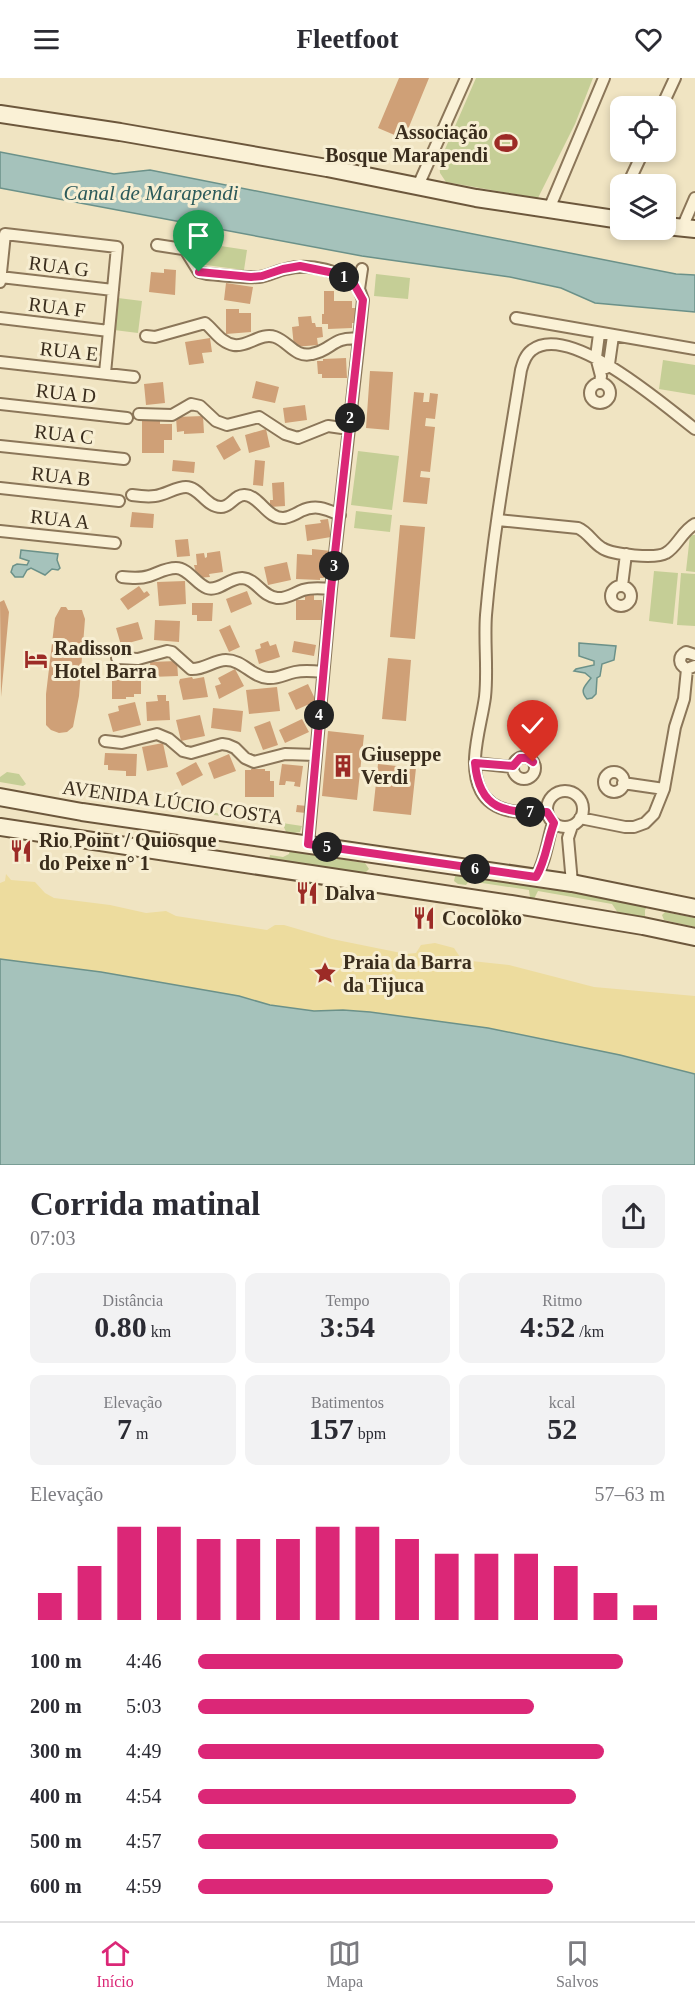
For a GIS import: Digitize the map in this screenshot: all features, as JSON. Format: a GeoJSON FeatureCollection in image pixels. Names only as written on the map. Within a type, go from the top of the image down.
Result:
{"type":"FeatureCollection","features":[{"type":"Feature","properties":{"kind":"main road"},"geometry":{"type":"LineString","coordinates":[[0,114],[327,168],[417,188],[610,218]]}},
{"type":"Feature","properties":{"kind":"main road","name":"AVENIDA LÚCIO COSTA"},"geometry":{"type":"LineString","coordinates":[[0,797],[82,812],[536,877],[695,909]]}},
{"type":"Feature","properties":{"kind":"main road"},"geometry":{"type":"LineString","coordinates":[[0,827],[643,926],[695,937]]}},
{"type":"Feature","properties":{"kind":"main road"},"geometry":{"type":"LineString","coordinates":[[325,876],[369,876],[374,868],[368,852]]}},
{"type":"Feature","properties":{"kind":"main road"},"geometry":{"type":"LineString","coordinates":[[695,909],[664,908],[658,911],[657,917],[661,922],[695,937]]}},
{"type":"Feature","properties":{"kind":"street"},"geometry":{"type":"LineString","coordinates":[[417,188],[466,78]]}},
{"type":"Feature","properties":{"kind":"street"},"geometry":{"type":"LineString","coordinates":[[549,209],[604,78]]}},
{"type":"Feature","properties":{"kind":"street"},"geometry":{"type":"LineString","coordinates":[[667,96],[675,78]]}},
{"type":"Feature","properties":{"kind":"street"},"geometry":{"type":"LineString","coordinates":[[681,228],[695,198]]}},
{"type":"Feature","properties":{"kind":"street"},"geometry":{"type":"LineString","coordinates":[[0,282],[5,234],[117,247],[105,373]]}},
{"type":"Feature","properties":{"kind":"street"},"geometry":{"type":"LineString","coordinates":[[157,245],[183,249],[199,272],[207,274],[262,276],[300,266],[339,274],[350,280],[359,290],[363,300],[331,589],[308,844]]}},
{"type":"Feature","properties":{"kind":"street"},"geometry":{"type":"LineString","coordinates":[[359,290],[362,269]]}},
{"type":"Feature","properties":{"kind":"street","name":"RUA G"},"geometry":{"type":"LineString","coordinates":[[0,277],[113,290]]}},
{"type":"Feature","properties":{"kind":"street","name":"RUA F"},"geometry":{"type":"LineString","coordinates":[[0,318],[109,331]]}},
{"type":"Feature","properties":{"kind":"street"},"geometry":{"type":"LineString","coordinates":[[516,318],[695,349]]}},
{"type":"Feature","properties":{"kind":"street"},"geometry":{"type":"LineString","coordinates":[[146,336],[155,337],[204,323],[233,345],[271,336],[304,355],[314,354],[343,338],[359,339]]}},
{"type":"Feature","properties":{"kind":"street"},"geometry":{"type":"LineString","coordinates":[[599,334],[596,357],[601,380],[609,364],[613,336]]}},
{"type":"Feature","properties":{"kind":"street"},"geometry":{"type":"LineString","coordinates":[[547,812],[511,811],[491,803],[476,780],[475,763],[485,696],[486,616],[498,520],[521,370],[525,358],[532,350],[542,345],[573,348],[596,357],[609,364],[695,429]]}},
{"type":"Feature","properties":{"kind":"street","name":"RUA E"},"geometry":{"type":"LineString","coordinates":[[0,362],[134,376]]}},
{"type":"Feature","properties":{"kind":"street","name":"RUA D"},"geometry":{"type":"LineString","coordinates":[[0,404],[127,418]]}},
{"type":"Feature","properties":{"kind":"street"},"geometry":{"type":"LineString","coordinates":[[139,414],[172,415],[186,406],[196,405],[216,421],[227,425],[259,417],[285,434],[297,438],[328,426],[349,429]]}},
{"type":"Feature","properties":{"kind":"street","name":"RUA C"},"geometry":{"type":"LineString","coordinates":[[0,446],[124,459]]}},
{"type":"Feature","properties":{"kind":"street"},"geometry":{"type":"LineString","coordinates":[[132,495],[155,496],[185,487],[193,489],[218,507],[227,506],[244,495],[279,517],[291,516],[308,508],[317,507],[323,507],[340,515]]}},
{"type":"Feature","properties":{"kind":"street","name":"RUA B"},"geometry":{"type":"LineString","coordinates":[[0,488],[119,501]]}},
{"type":"Feature","properties":{"kind":"street"},"geometry":{"type":"LineString","coordinates":[[498,520],[578,528],[602,548],[626,554],[669,552],[688,528],[695,524]]}},
{"type":"Feature","properties":{"kind":"street","name":"RUA A"},"geometry":{"type":"LineString","coordinates":[[0,531],[116,543]]}},
{"type":"Feature","properties":{"kind":"street"},"geometry":{"type":"LineString","coordinates":[[622,586],[626,554]]}},
{"type":"Feature","properties":{"kind":"street"},"geometry":{"type":"LineString","coordinates":[[122,577],[143,578],[166,569],[177,568],[207,588],[216,588],[230,580],[244,578],[250,580],[263,593],[279,599],[303,590],[331,589]]}},
{"type":"Feature","properties":{"kind":"street"},"geometry":{"type":"LineString","coordinates":[[117,658],[138,659],[167,651],[172,652],[191,669],[201,669],[227,660],[234,661],[256,675],[267,678],[275,678],[297,671],[323,672]]}},
{"type":"Feature","properties":{"kind":"street"},"geometry":{"type":"LineString","coordinates":[[572,883],[568,838],[576,822],[582,813],[581,801],[571,793],[559,792],[550,800],[547,812],[554,823],[562,827],[576,822],[634,827],[645,823],[654,814],[664,789],[675,727],[691,667],[680,664],[681,655],[689,652],[695,655]]}},
{"type":"Feature","properties":{"kind":"street"},"geometry":{"type":"LineString","coordinates":[[105,741],[122,743],[157,734],[169,739],[183,751],[191,753],[222,744],[228,745],[254,762],[285,754],[316,755]]}},
{"type":"Feature","properties":{"kind":"street"},"geometry":{"type":"LineString","coordinates":[[475,763],[513,766]]}},
{"type":"Feature","properties":{"kind":"street"},"geometry":{"type":"LineString","coordinates":[[623,783],[664,789]]}},
{"type":"Feature","properties":{"kind":"street"},"geometry":{"type":"LineString","coordinates":[[536,877],[546,856],[554,823]]}},
{"type":"Feature","properties":{"kind":"green space","name":"Associação Bosque Marapendi"},"geometry":{"type":"Polygon","coordinates":[[[476,78],[593,78],[575,124],[538,198],[446,182],[440,173],[439,163],[476,78]]]}},
{"type":"Feature","properties":{"kind":"green space"},"geometry":{"type":"Polygon","coordinates":[[[201,243],[247,250],[244,270],[198,264],[201,243]]]}},
{"type":"Feature","properties":{"kind":"green space"},"geometry":{"type":"Polygon","coordinates":[[[376,274],[410,278],[408,299],[374,296],[376,274]]]}},
{"type":"Feature","properties":{"kind":"green space"},"geometry":{"type":"Polygon","coordinates":[[[118,298],[142,301],[138,333],[114,330],[118,298]]]}},
{"type":"Feature","properties":{"kind":"green space"},"geometry":{"type":"Polygon","coordinates":[[[663,360],[695,365],[695,395],[659,389],[663,360]]]}},
{"type":"Feature","properties":{"kind":"green space"},"geometry":{"type":"Polygon","coordinates":[[[358,451],[399,456],[392,510],[351,505],[358,451]]]}},
{"type":"Feature","properties":{"kind":"green space"},"geometry":{"type":"Polygon","coordinates":[[[356,511],[392,515],[390,532],[354,528],[356,511]]]}},
{"type":"Feature","properties":{"kind":"green space"},"geometry":{"type":"Polygon","coordinates":[[[690,535],[695,535],[695,572],[686,571],[690,535]]]}},
{"type":"Feature","properties":{"kind":"green space"},"geometry":{"type":"Polygon","coordinates":[[[654,571],[678,573],[673,624],[649,621],[654,571]]]}},
{"type":"Feature","properties":{"kind":"green space"},"geometry":{"type":"Polygon","coordinates":[[[681,573],[695,574],[695,626],[677,625],[681,573]]]}},
{"type":"Feature","properties":{"kind":"green space"},"geometry":{"type":"Polygon","coordinates":[[[7,772],[19,774],[26,784],[23,786],[0,782],[0,777],[7,772]]]}},
{"type":"Feature","properties":{"kind":"green space"},"geometry":{"type":"Polygon","coordinates":[[[132,800],[302,826],[300,832],[287,834],[283,825],[131,803],[132,800]]]}},
{"type":"Feature","properties":{"kind":"green space"},"geometry":{"type":"Polygon","coordinates":[[[290,847],[313,855],[365,863],[369,869],[365,873],[269,861],[270,855],[283,857],[289,854],[290,847]]]}},
{"type":"Feature","properties":{"kind":"green space"},"geometry":{"type":"Polygon","coordinates":[[[456,872],[649,904],[645,910],[645,921],[620,916],[612,904],[538,891],[534,899],[530,898],[529,890],[469,881],[466,885],[458,884],[454,881],[456,872]]]}},
{"type":"Feature","properties":{"kind":"green space"},"geometry":{"type":"Polygon","coordinates":[[[665,912],[695,918],[695,927],[664,920],[662,915],[665,912]]]}},
{"type":"Feature","properties":{"kind":"sand","name":"Praia da Barra da Tijuca"},"geometry":{"type":"Polygon","coordinates":[[[6,874],[11,880],[35,882],[45,893],[54,898],[110,905],[146,913],[166,911],[176,916],[267,930],[275,925],[284,925],[332,939],[406,954],[416,953],[421,945],[435,943],[454,948],[462,960],[509,965],[594,987],[695,996],[695,1074],[620,1055],[488,1028],[370,1012],[314,1011],[270,1005],[239,996],[101,972],[0,959],[0,883],[5,881],[6,874]]]}},
{"type":"Feature","properties":{"kind":"water","name":"Canal de Marapendi"},"geometry":{"type":"Polygon","coordinates":[[[0,152],[114,174],[150,170],[676,274],[695,275],[695,312],[595,303],[561,288],[510,277],[362,256],[0,188],[0,152]]]}},
{"type":"Feature","properties":{"kind":"water"},"geometry":{"type":"Polygon","coordinates":[[[21,550],[58,554],[57,560],[60,568],[52,569],[45,575],[31,568],[23,577],[15,577],[11,572],[13,566],[27,565],[29,561],[20,558],[21,550]]]}},
{"type":"Feature","properties":{"kind":"water"},"geometry":{"type":"Polygon","coordinates":[[[579,643],[616,646],[614,660],[602,664],[600,676],[597,678],[596,694],[587,699],[583,691],[591,678],[585,673],[574,671],[594,665],[594,661],[579,656],[579,643]]]}},
{"type":"Feature","properties":{"kind":"water"},"geometry":{"type":"Polygon","coordinates":[[[0,959],[101,972],[239,996],[270,1005],[314,1011],[370,1012],[488,1028],[620,1055],[695,1074],[695,1165],[0,1165],[0,959]]]}},
{"type":"Feature","properties":{"kind":"building"},"geometry":{"type":"Polygon","coordinates":[[[399,78],[429,78],[404,139],[378,128],[399,78]]]}},
{"type":"Feature","properties":{"kind":"building"},"geometry":{"type":"Polygon","coordinates":[[[164,269],[176,270],[175,295],[149,292],[151,272],[164,273],[164,269]]]}},
{"type":"Feature","properties":{"kind":"building"},"geometry":{"type":"Polygon","coordinates":[[[226,283],[253,287],[250,304],[224,300],[226,283]]]}},
{"type":"Feature","properties":{"kind":"building"},"geometry":{"type":"Polygon","coordinates":[[[324,291],[334,291],[334,301],[352,301],[352,308],[356,308],[356,323],[352,323],[352,328],[328,329],[328,324],[322,324],[324,291]]]}},
{"type":"Feature","properties":{"kind":"building"},"geometry":{"type":"Polygon","coordinates":[[[226,309],[239,309],[239,313],[251,313],[251,332],[226,334],[226,309]]]}},
{"type":"Feature","properties":{"kind":"building"},"geometry":{"type":"Polygon","coordinates":[[[311,316],[312,323],[315,323],[316,327],[322,327],[323,337],[317,338],[318,345],[294,347],[292,327],[299,326],[298,317],[311,316]]]}},
{"type":"Feature","properties":{"kind":"building"},"geometry":{"type":"Polygon","coordinates":[[[210,338],[212,352],[202,353],[204,363],[189,365],[185,342],[210,338]]]}},
{"type":"Feature","properties":{"kind":"building"},"geometry":{"type":"Polygon","coordinates":[[[346,358],[347,378],[322,378],[322,374],[318,374],[317,361],[346,358]]]}},
{"type":"Feature","properties":{"kind":"building"},"geometry":{"type":"Polygon","coordinates":[[[370,371],[393,372],[389,430],[366,428],[370,371]]]}},
{"type":"Feature","properties":{"kind":"building"},"geometry":{"type":"Polygon","coordinates":[[[256,381],[279,387],[275,403],[252,398],[256,381]]]}},
{"type":"Feature","properties":{"kind":"building"},"geometry":{"type":"Polygon","coordinates":[[[163,382],[165,403],[146,405],[144,384],[163,382]]]}},
{"type":"Feature","properties":{"kind":"building"},"geometry":{"type":"Polygon","coordinates":[[[414,392],[424,393],[423,402],[429,402],[430,393],[438,394],[435,419],[426,418],[425,426],[435,427],[430,472],[421,471],[420,477],[430,478],[427,504],[403,502],[414,392]]]}},
{"type":"Feature","properties":{"kind":"building"},"geometry":{"type":"Polygon","coordinates":[[[305,405],[307,420],[285,423],[283,408],[305,405]]]}},
{"type":"Feature","properties":{"kind":"building"},"geometry":{"type":"Polygon","coordinates":[[[203,416],[204,433],[177,432],[176,417],[203,416]]]}},
{"type":"Feature","properties":{"kind":"building"},"geometry":{"type":"Polygon","coordinates":[[[142,420],[160,420],[160,424],[172,424],[172,440],[164,440],[164,453],[142,453],[142,420]]]}},
{"type":"Feature","properties":{"kind":"building"},"geometry":{"type":"Polygon","coordinates":[[[266,429],[270,447],[249,453],[245,435],[266,429]]]}},
{"type":"Feature","properties":{"kind":"building"},"geometry":{"type":"Polygon","coordinates":[[[233,436],[241,450],[224,460],[216,446],[233,436]]]}},
{"type":"Feature","properties":{"kind":"building"},"geometry":{"type":"Polygon","coordinates":[[[173,460],[195,462],[194,473],[172,471],[173,460]]]}},
{"type":"Feature","properties":{"kind":"building"},"geometry":{"type":"Polygon","coordinates":[[[255,460],[265,461],[263,486],[253,485],[255,460]]]}},
{"type":"Feature","properties":{"kind":"building"},"geometry":{"type":"Polygon","coordinates":[[[284,482],[285,506],[270,507],[270,500],[273,500],[272,483],[284,482]]]}},
{"type":"Feature","properties":{"kind":"building"},"geometry":{"type":"Polygon","coordinates":[[[132,512],[154,514],[153,528],[130,527],[132,512]]]}},
{"type":"Feature","properties":{"kind":"building"},"geometry":{"type":"Polygon","coordinates":[[[328,519],[331,537],[307,541],[305,525],[321,523],[320,520],[328,519]]]}},
{"type":"Feature","properties":{"kind":"building"},"geometry":{"type":"Polygon","coordinates":[[[400,525],[425,527],[415,639],[390,637],[400,525]]]}},
{"type":"Feature","properties":{"kind":"building"},"geometry":{"type":"Polygon","coordinates":[[[188,539],[190,556],[177,557],[175,540],[188,539]]]}},
{"type":"Feature","properties":{"kind":"building"},"geometry":{"type":"Polygon","coordinates":[[[312,549],[332,551],[327,575],[320,580],[296,579],[297,554],[312,555],[312,549]]]}},
{"type":"Feature","properties":{"kind":"building"},"geometry":{"type":"Polygon","coordinates":[[[220,551],[223,572],[209,574],[210,577],[197,578],[194,565],[197,565],[196,554],[204,553],[205,558],[207,553],[220,551]]]}},
{"type":"Feature","properties":{"kind":"building"},"geometry":{"type":"Polygon","coordinates":[[[287,562],[291,580],[268,585],[264,567],[287,562]]]}},
{"type":"Feature","properties":{"kind":"building"},"geometry":{"type":"Polygon","coordinates":[[[185,581],[186,604],[159,606],[157,582],[185,581]]]}},
{"type":"Feature","properties":{"kind":"building"},"geometry":{"type":"Polygon","coordinates":[[[139,586],[144,593],[147,591],[150,595],[128,610],[120,599],[139,586]]]}},
{"type":"Feature","properties":{"kind":"building"},"geometry":{"type":"Polygon","coordinates":[[[247,591],[252,604],[231,613],[226,599],[247,591]]]}},
{"type":"Feature","properties":{"kind":"building"},"geometry":{"type":"Polygon","coordinates":[[[305,593],[314,593],[314,600],[322,600],[322,620],[296,620],[296,600],[305,600],[305,593]]]}},
{"type":"Feature","properties":{"kind":"building"},"geometry":{"type":"Polygon","coordinates":[[[4,600],[9,612],[1,697],[0,602],[4,600]]]}},
{"type":"Feature","properties":{"kind":"building"},"geometry":{"type":"Polygon","coordinates":[[[192,603],[213,603],[212,621],[197,621],[197,615],[192,615],[192,603]]]}},
{"type":"Feature","properties":{"kind":"building"},"geometry":{"type":"Polygon","coordinates":[[[61,607],[66,607],[68,610],[82,610],[85,619],[79,696],[73,727],[67,732],[59,733],[46,725],[46,694],[55,618],[61,607]]]}},
{"type":"Feature","properties":{"kind":"building"},"geometry":{"type":"Polygon","coordinates":[[[155,620],[180,621],[179,642],[154,640],[155,620]]]}},
{"type":"Feature","properties":{"kind":"building"},"geometry":{"type":"Polygon","coordinates":[[[138,622],[143,639],[121,645],[116,628],[138,622]]]}},
{"type":"Feature","properties":{"kind":"building"},"geometry":{"type":"Polygon","coordinates":[[[230,625],[240,647],[229,652],[219,630],[230,625]]]}},
{"type":"Feature","properties":{"kind":"building"},"geometry":{"type":"Polygon","coordinates":[[[268,641],[270,646],[276,644],[280,657],[259,664],[255,650],[261,648],[260,644],[268,641]]]}},
{"type":"Feature","properties":{"kind":"building"},"geometry":{"type":"Polygon","coordinates":[[[294,641],[316,645],[314,656],[292,652],[294,641]]]}},
{"type":"Feature","properties":{"kind":"building"},"geometry":{"type":"Polygon","coordinates":[[[388,658],[411,660],[406,721],[382,719],[388,658]]]}},
{"type":"Feature","properties":{"kind":"building"},"geometry":{"type":"Polygon","coordinates":[[[177,661],[178,676],[151,677],[150,662],[177,661]]]}},
{"type":"Feature","properties":{"kind":"building"},"geometry":{"type":"Polygon","coordinates":[[[235,669],[244,686],[219,699],[215,686],[221,684],[218,678],[235,669]]]}},
{"type":"Feature","properties":{"kind":"building"},"geometry":{"type":"Polygon","coordinates":[[[141,672],[141,694],[134,694],[134,697],[126,697],[126,699],[112,699],[112,673],[141,672]]]}},
{"type":"Feature","properties":{"kind":"building"},"geometry":{"type":"Polygon","coordinates":[[[192,677],[193,679],[204,677],[208,697],[183,700],[180,679],[192,677]]]}},
{"type":"Feature","properties":{"kind":"building"},"geometry":{"type":"Polygon","coordinates":[[[308,684],[316,701],[296,710],[288,693],[308,684]]]}},
{"type":"Feature","properties":{"kind":"building"},"geometry":{"type":"Polygon","coordinates":[[[277,687],[280,711],[249,714],[246,690],[277,687]]]}},
{"type":"Feature","properties":{"kind":"building"},"geometry":{"type":"Polygon","coordinates":[[[157,695],[166,695],[166,701],[169,701],[170,720],[147,721],[146,702],[158,701],[157,695]]]}},
{"type":"Feature","properties":{"kind":"building"},"geometry":{"type":"Polygon","coordinates":[[[135,702],[141,725],[113,732],[108,714],[119,711],[118,706],[135,702]]]}},
{"type":"Feature","properties":{"kind":"building"},"geometry":{"type":"Polygon","coordinates":[[[213,708],[243,711],[241,732],[211,728],[213,708]]]}},
{"type":"Feature","properties":{"kind":"building"},"geometry":{"type":"Polygon","coordinates":[[[200,715],[205,736],[181,741],[176,720],[200,715]]]}},
{"type":"Feature","properties":{"kind":"building"},"geometry":{"type":"Polygon","coordinates":[[[302,719],[309,732],[285,743],[279,730],[302,719]]]}},
{"type":"Feature","properties":{"kind":"building"},"geometry":{"type":"Polygon","coordinates":[[[270,721],[278,745],[263,750],[254,727],[270,721]]]}},
{"type":"Feature","properties":{"kind":"building","name":"Giuseppe Verdi"},"geometry":{"type":"Polygon","coordinates":[[[328,731],[364,735],[357,800],[322,796],[328,731]]]}},
{"type":"Feature","properties":{"kind":"building"},"geometry":{"type":"Polygon","coordinates":[[[163,743],[168,767],[147,771],[142,747],[163,743]]]}},
{"type":"Feature","properties":{"kind":"building"},"geometry":{"type":"Polygon","coordinates":[[[105,753],[137,754],[136,776],[126,776],[126,771],[108,770],[108,765],[104,765],[105,753]]]}},
{"type":"Feature","properties":{"kind":"building"},"geometry":{"type":"Polygon","coordinates":[[[229,754],[236,771],[214,779],[208,763],[229,754]]]}},
{"type":"Feature","properties":{"kind":"building"},"geometry":{"type":"Polygon","coordinates":[[[196,762],[203,775],[182,786],[176,773],[196,762]]]}},
{"type":"Feature","properties":{"kind":"building"},"geometry":{"type":"Polygon","coordinates":[[[282,764],[303,766],[300,787],[294,786],[295,782],[286,781],[285,785],[279,785],[282,764]]]}},
{"type":"Feature","properties":{"kind":"building"},"geometry":{"type":"Polygon","coordinates":[[[378,764],[416,768],[411,815],[373,811],[378,764]]]}},
{"type":"Feature","properties":{"kind":"building"},"geometry":{"type":"Polygon","coordinates":[[[245,770],[270,771],[270,781],[274,781],[274,797],[245,797],[245,770]]]}},
{"type":"Feature","properties":{"kind":"building"},"geometry":{"type":"Polygon","coordinates":[[[297,805],[307,806],[306,813],[296,812],[297,805]]]}},
{"type":"Feature","properties":{"kind":"place","name":"Associação Bosque Marapendi"},"geometry":{"type":"Point","coordinates":[506,143]}},
{"type":"Feature","properties":{"kind":"place","name":"Radisson Hotel Barra"},"geometry":{"type":"Point","coordinates":[36,659]}},
{"type":"Feature","properties":{"kind":"place","name":"Giuseppe Verdi"},"geometry":{"type":"Point","coordinates":[343,766]}},
{"type":"Feature","properties":{"kind":"place","name":"Rio Point / Quiosque do Peixe n° 1"},"geometry":{"type":"Point","coordinates":[21,851]}},
{"type":"Feature","properties":{"kind":"place","name":"Dalva"},"geometry":{"type":"Point","coordinates":[307,893]}},
{"type":"Feature","properties":{"kind":"place","name":"Cocoloko"},"geometry":{"type":"Point","coordinates":[424,918]}},
{"type":"Feature","properties":{"kind":"place","name":"Praia da Barra da Tijuca"},"geometry":{"type":"Point","coordinates":[325,973]}},
{"type":"Feature","properties":{"kind":"route"},"geometry":{"type":"LineString","coordinates":[[199,272],[251,277],[300,266],[339,274],[354,284],[363,300],[331,589],[308,844],[536,877],[543,865],[554,823],[547,812],[522,813],[500,808],[491,803],[476,780],[475,763],[513,766],[520,758],[527,758],[533,762]]}}]}
